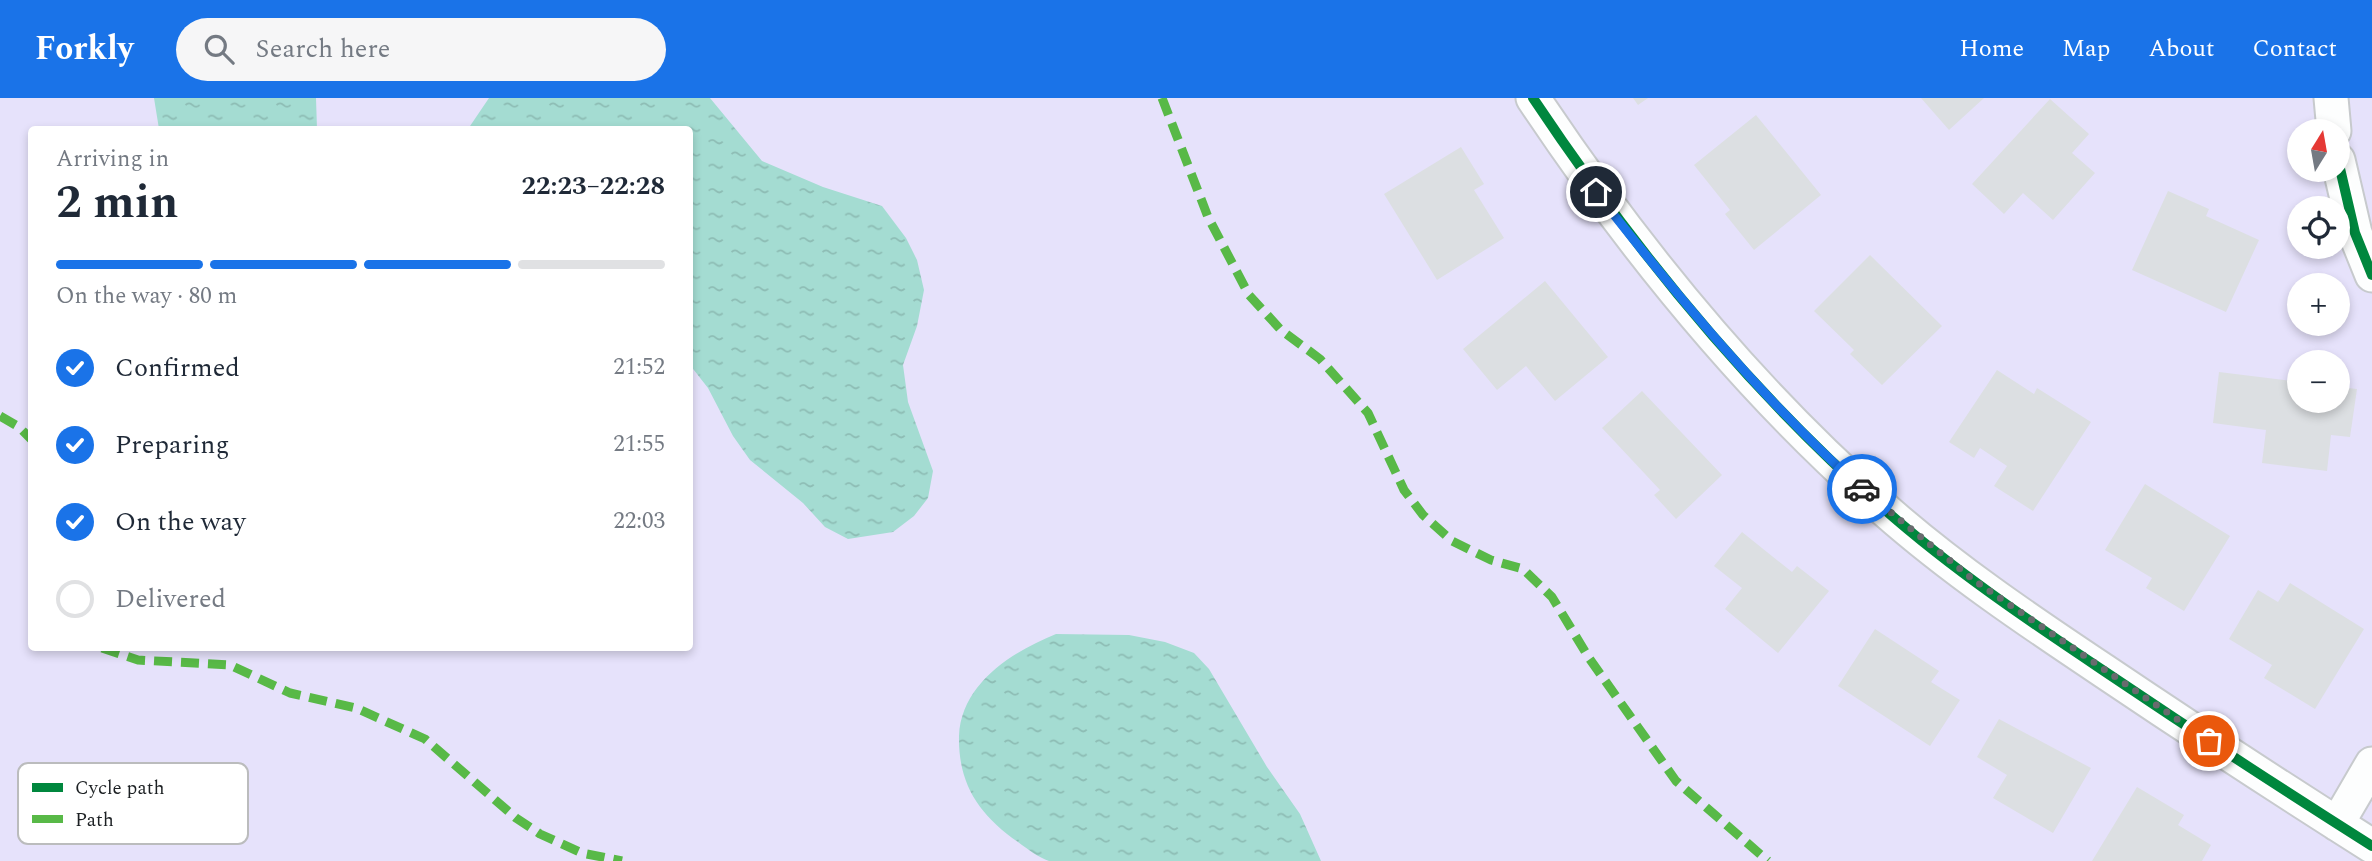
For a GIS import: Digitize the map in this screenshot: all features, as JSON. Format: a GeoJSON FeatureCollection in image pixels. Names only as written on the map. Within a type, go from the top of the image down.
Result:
{"type":"FeatureCollection","features":[{"type":"Feature","properties":{"kind":"street"},"geometry":{"type":"LineString","coordinates":[[1533,98],[1596,192],[1710,333],[1841,471],[1936,552],[1986,589],[2135,692],[2372,846]]}},
{"type":"Feature","properties":{"kind":"street"},"geometry":{"type":"LineString","coordinates":[[2331,98],[2333,119]]}},
{"type":"Feature","properties":{"kind":"street"},"geometry":{"type":"LineString","coordinates":[[2343,182],[2351,222],[2372,275]]}},
{"type":"Feature","properties":{"kind":"street"},"geometry":{"type":"LineString","coordinates":[[2337,824],[2372,764]]}},
{"type":"Feature","properties":{"kind":"shaded area"},"geometry":{"type":"Polygon","coordinates":[[[0,98],[2372,98],[2372,861],[0,861],[0,98]]]}},
{"type":"Feature","properties":{"kind":"water"},"geometry":{"type":"Polygon","coordinates":[[[154,98],[316,98],[317,126],[159,126],[154,98]]]}},
{"type":"Feature","properties":{"kind":"water"},"geometry":{"type":"Polygon","coordinates":[[[489,98],[710,98],[762,161],[823,187],[882,206],[906,238],[917,260],[924,290],[917,326],[903,365],[908,402],[933,471],[928,498],[914,516],[893,532],[848,539],[825,527],[803,503],[750,460],[733,436],[708,388],[693,369],[693,126],[470,126],[489,98]]]}},
{"type":"Feature","properties":{"kind":"water"},"geometry":{"type":"Polygon","coordinates":[[[1056,634],[1129,635],[1165,642],[1194,653],[1209,669],[1267,767],[1300,814],[1321,861],[1049,861],[1004,832],[982,809],[967,784],[960,753],[962,717],[979,685],[992,672],[1023,650],[1056,634]]]}},
{"type":"Feature","properties":{"kind":"building"},"geometry":{"type":"Polygon","coordinates":[[[1633,98],[1648,98],[1638,105],[1633,98]]]}},
{"type":"Feature","properties":{"kind":"building"},"geometry":{"type":"Polygon","coordinates":[[[1921,98],[1984,98],[1949,130],[1921,98]]]}},
{"type":"Feature","properties":{"kind":"building"},"geometry":{"type":"Polygon","coordinates":[[[2050,99],[2089,134],[2072,153],[2095,173],[2053,220],[2023,193],[2004,214],[1972,184],[2050,99]]]}},
{"type":"Feature","properties":{"kind":"building"},"geometry":{"type":"Polygon","coordinates":[[[1756,115],[1821,195],[1754,250],[1725,214],[1730,210],[1694,165],[1756,115]]]}},
{"type":"Feature","properties":{"kind":"building"},"geometry":{"type":"Polygon","coordinates":[[[1461,147],[1484,184],[1474,190],[1504,238],[1437,280],[1384,194],[1461,147]]]}},
{"type":"Feature","properties":{"kind":"building"},"geometry":{"type":"Polygon","coordinates":[[[2168,191],[2209,209],[2206,216],[2259,240],[2226,312],[2132,270],[2168,191]]]}},
{"type":"Feature","properties":{"kind":"building"},"geometry":{"type":"Polygon","coordinates":[[[1870,255],[1942,326],[1882,385],[1850,354],[1854,350],[1814,311],[1870,255]]]}},
{"type":"Feature","properties":{"kind":"building"},"geometry":{"type":"Polygon","coordinates":[[[1545,281],[1608,357],[1555,401],[1526,366],[1497,390],[1463,349],[1545,281]]]}},
{"type":"Feature","properties":{"kind":"building"},"geometry":{"type":"Polygon","coordinates":[[[1997,370],[2034,394],[2037,388],[2091,422],[2033,511],[1994,486],[2007,466],[1980,448],[1974,458],[1949,442],[1997,370]]]}},
{"type":"Feature","properties":{"kind":"building"},"geometry":{"type":"Polygon","coordinates":[[[2219,372],[2287,380],[2287,413],[2350,413],[2350,388],[2357,389],[2350,437],[2331,435],[2327,471],[2262,463],[2266,430],[2213,423],[2219,372]]]}},
{"type":"Feature","properties":{"kind":"building"},"geometry":{"type":"Polygon","coordinates":[[[1642,391],[1722,475],[1676,519],[1654,495],[1660,490],[1602,428],[1642,391]]]}},
{"type":"Feature","properties":{"kind":"building"},"geometry":{"type":"Polygon","coordinates":[[[2145,484],[2230,536],[2184,611],[2146,588],[2152,578],[2105,550],[2145,484]]]}},
{"type":"Feature","properties":{"kind":"building"},"geometry":{"type":"Polygon","coordinates":[[[1742,532],[1792,572],[1797,566],[1829,591],[1778,653],[1725,609],[1742,588],[1714,566],[1742,532]]]}},
{"type":"Feature","properties":{"kind":"building"},"geometry":{"type":"Polygon","coordinates":[[[2290,583],[2364,629],[2315,709],[2264,678],[2272,665],[2229,639],[2258,590],[2278,602],[2290,583]]]}},
{"type":"Feature","properties":{"kind":"building"},"geometry":{"type":"Polygon","coordinates":[[[1875,629],[1939,671],[1931,682],[1960,700],[1930,746],[1838,686],[1875,629]]]}},
{"type":"Feature","properties":{"kind":"building"},"geometry":{"type":"Polygon","coordinates":[[[1999,719],[2091,768],[2053,833],[1993,798],[2007,775],[1977,757],[1999,719]]]}},
{"type":"Feature","properties":{"kind":"building"},"geometry":{"type":"Polygon","coordinates":[[[2137,787],[2184,815],[2178,825],[2211,845],[2202,861],[2092,861],[2137,787]]]}},
{"type":"Feature","properties":{"kind":"marked path"},"geometry":{"type":"LineString","coordinates":[[1162,98],[1208,217],[1249,295],[1281,330],[1320,359],[1368,413],[1404,490],[1423,515],[1452,541],[1491,560],[1523,569],[1552,597],[1589,658],[1676,781],[1768,861]]}},
{"type":"Feature","properties":{"kind":"marked path"},"geometry":{"type":"LineString","coordinates":[[0,416],[28,436]]}},
{"type":"Feature","properties":{"kind":"marked path"},"geometry":{"type":"LineString","coordinates":[[111,651],[138,660],[230,665],[290,693],[356,708],[425,739],[516,818],[540,834],[582,853],[622,861]]}},
{"type":"Feature","properties":{"kind":"cycle path"},"geometry":{"type":"LineString","coordinates":[[1533,98],[1611,209],[1695,315],[1786,416],[1884,509],[1937,553],[2019,614],[2372,846]]}},
{"type":"Feature","properties":{"kind":"cycle path"},"geometry":{"type":"LineString","coordinates":[[2343,182],[2355,233],[2372,275]]}},
{"type":"Feature","properties":{"kind":"way so far"},"geometry":{"type":"LineString","coordinates":[[1862,489],[1936,552],[1975,581],[2209,741]]}},
{"type":"Feature","properties":{"kind":"route"},"geometry":{"type":"LineString","coordinates":[[1596,192],[1710,333],[1798,428],[1862,489]]}}]}
